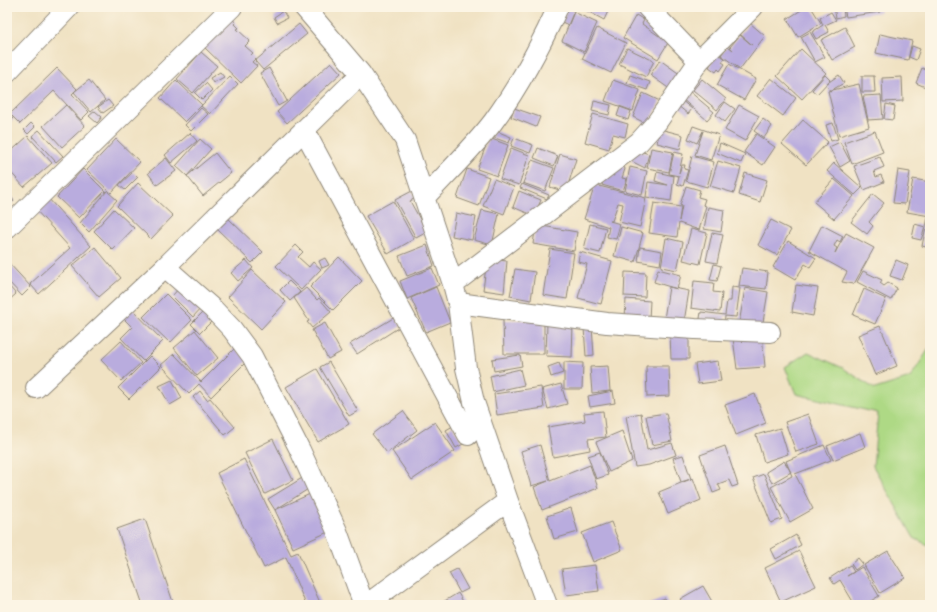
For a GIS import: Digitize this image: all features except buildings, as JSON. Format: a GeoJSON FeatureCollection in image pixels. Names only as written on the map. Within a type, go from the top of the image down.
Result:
{"type":"FeatureCollection","features":[{"type":"Feature","properties":{"kind":"street"},"geometry":{"type":"LineString","coordinates":[[7,72],[69,7]]}},
{"type":"Feature","properties":{"kind":"street"},"geometry":{"type":"LineString","coordinates":[[7,228],[232,7]]}},
{"type":"Feature","properties":{"kind":"street"},"geometry":{"type":"LineString","coordinates":[[304,7],[361,74],[405,140],[453,284],[458,303],[466,368],[474,402],[508,501],[548,605]]}},
{"type":"Feature","properties":{"kind":"street"},"geometry":{"type":"LineString","coordinates":[[425,197],[492,123],[519,83],[542,42],[558,7]]}},
{"type":"Feature","properties":{"kind":"street"},"geometry":{"type":"LineString","coordinates":[[647,7],[699,61]]}},
{"type":"Feature","properties":{"kind":"street"},"geometry":{"type":"LineString","coordinates":[[453,284],[639,142],[657,122],[699,61],[753,7]]}},
{"type":"Feature","properties":{"kind":"street"},"geometry":{"type":"LineString","coordinates":[[36,388],[165,267],[361,74]]}},
{"type":"Feature","properties":{"kind":"street"},"geometry":{"type":"LineString","coordinates":[[304,130],[468,435]]}},
{"type":"Feature","properties":{"kind":"street"},"geometry":{"type":"LineString","coordinates":[[165,267],[213,309],[232,329],[252,356],[300,450],[337,531],[365,605],[508,501]]}},
{"type":"Feature","properties":{"kind":"street"},"geometry":{"type":"LineString","coordinates":[[458,303],[607,323],[695,330],[770,332]]}},
{"type":"Feature","properties":{"kind":"green space"},"geometry":{"type":"Polygon","coordinates":[[[930,347],[930,546],[914,538],[873,466],[878,413],[796,394],[785,367],[808,352],[843,368],[875,389],[910,378],[930,347]]]}}]}
